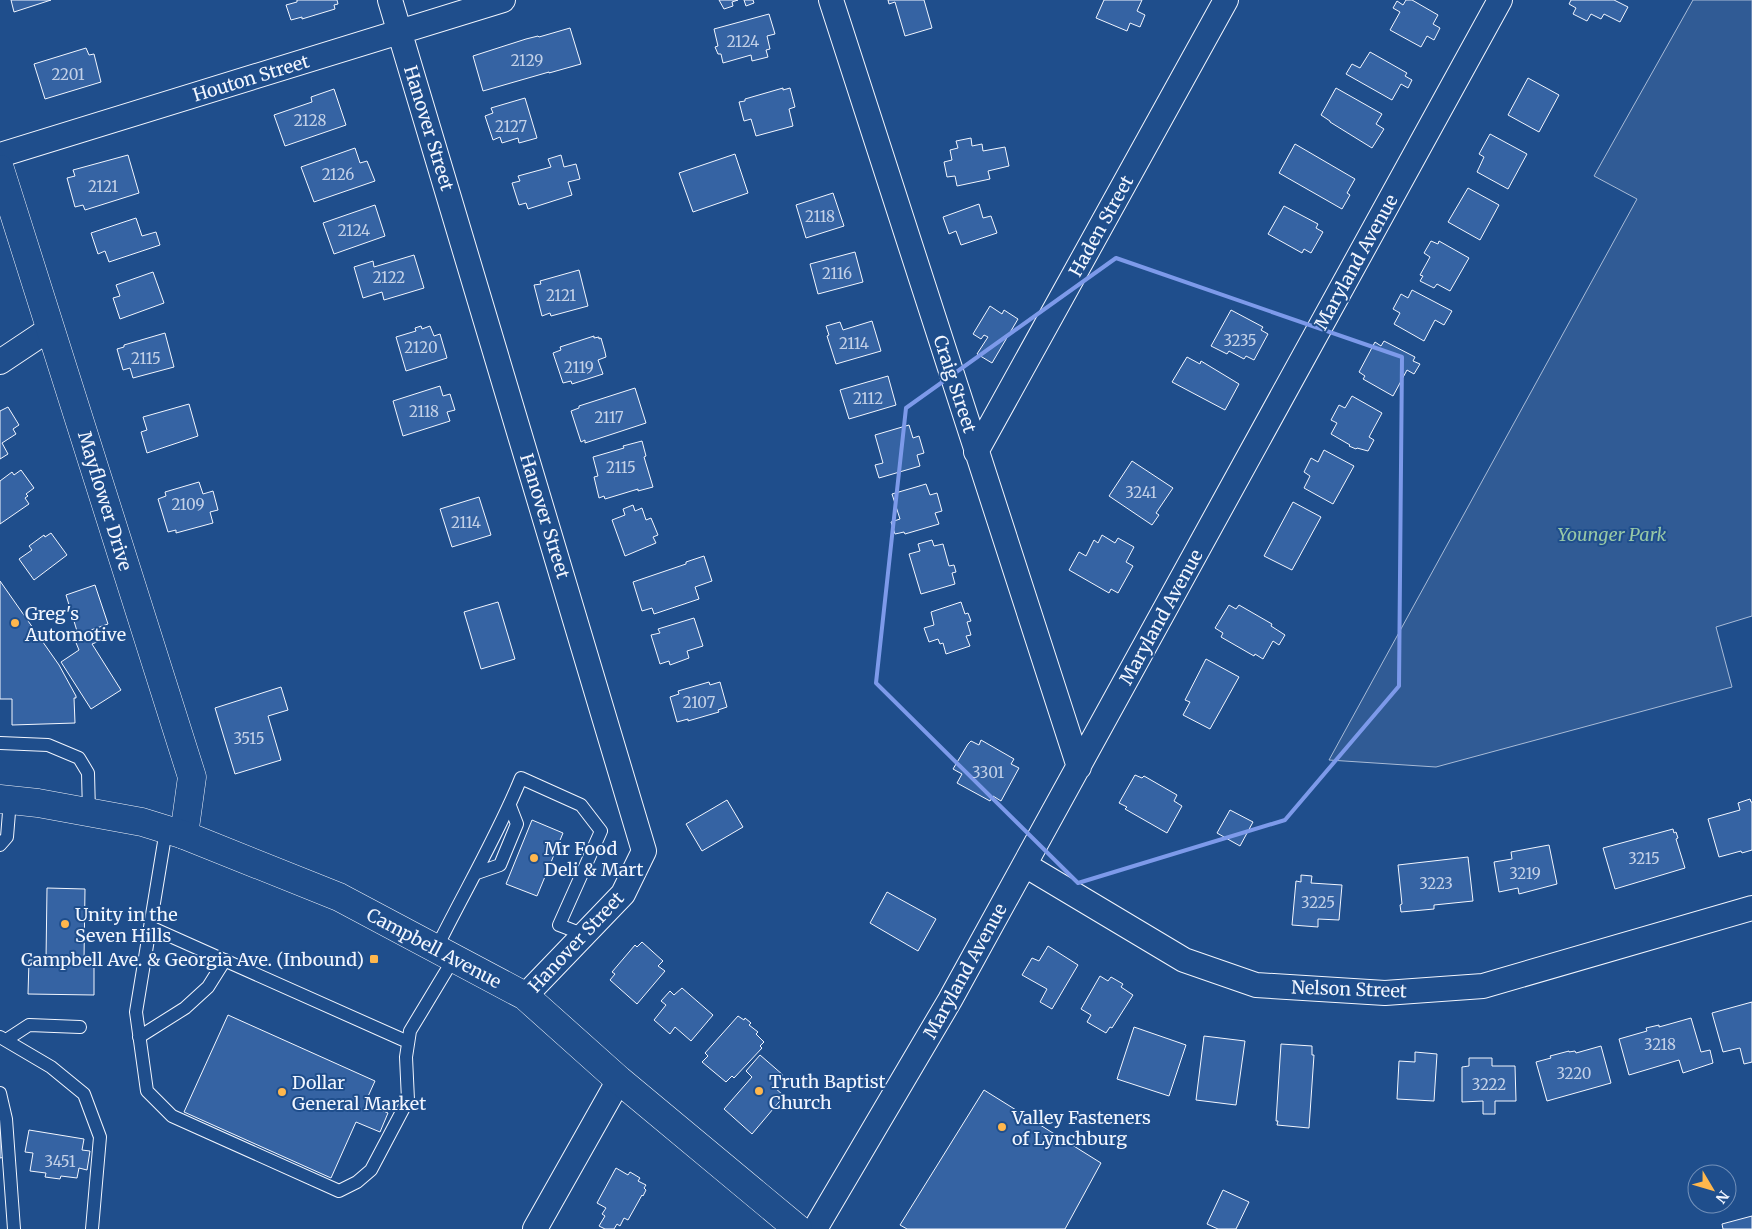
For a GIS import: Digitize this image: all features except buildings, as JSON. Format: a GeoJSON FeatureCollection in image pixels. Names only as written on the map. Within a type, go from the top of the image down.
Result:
{"type":"FeatureCollection","features":[{"type":"Feature","properties":{"kind":"main road","name":"Mayflower Drive"},"geometry":{"type":"LineString","coordinates":[[0,169],[192,776],[175,832]]}},
{"type":"Feature","properties":{"kind":"main road","name":"Campbell Avenue"},"geometry":{"type":"LineString","coordinates":[[5,799],[38,803],[142,822],[175,832],[339,898],[525,996],[619,1080],[798,1229]]}},
{"type":"Feature","properties":{"kind":"street","name":"Hanover Street"},"geometry":{"type":"LineString","coordinates":[[390,0],[644,851],[623,894],[525,996]]}},
{"type":"Feature","properties":{"kind":"street","name":"Houton Street"},"geometry":{"type":"LineString","coordinates":[[0,155],[503,0]]}},
{"type":"Feature","properties":{"kind":"street","name":"Craig Street"},"geometry":{"type":"LineString","coordinates":[[831,0],[1079,768]]}},
{"type":"Feature","properties":{"kind":"street","name":"Haden Street"},"geometry":{"type":"LineString","coordinates":[[976,452],[1226,0]]}},
{"type":"Feature","properties":{"kind":"street","name":"Maryland Avenue"},"geometry":{"type":"LineString","coordinates":[[815,1229],[950,1000],[1500,0]]}},
{"type":"Feature","properties":{"kind":"street"},"geometry":{"type":"LineString","coordinates":[[0,362],[51,328]]}},
{"type":"Feature","properties":{"kind":"street","name":"Nelson Street"},"geometry":{"type":"LineString","coordinates":[[1024,865],[1184,960],[1256,985],[1385,993],[1483,986],[1752,908]]}},
{"type":"Feature","properties":{"kind":"street"},"geometry":{"type":"LineString","coordinates":[[535,1229],[619,1080]]}},
{"type":"Feature","properties":{"kind":"lane"},"geometry":{"type":"LineString","coordinates":[[0,743],[48,745],[79,758],[88,773],[89,812]]}},
{"type":"Feature","properties":{"kind":"lane"},"geometry":{"type":"LineString","coordinates":[[175,832],[150,927],[136,1012],[147,1091],[172,1116],[339,1190],[357,1182],[371,1170],[408,1100],[406,1057],[410,1031],[445,954],[456,909],[477,873],[522,778],[581,804],[601,831],[559,925],[584,935]]}},
{"type":"Feature","properties":{"kind":"lane"},"geometry":{"type":"LineString","coordinates":[[0,845],[6,837],[5,799]]}},
{"type":"Feature","properties":{"kind":"lane"},"geometry":{"type":"LineString","coordinates":[[150,927],[408,1042]]}},
{"type":"Feature","properties":{"kind":"lane"},"geometry":{"type":"LineString","coordinates":[[139,1037],[185,1008],[208,987],[225,960]]}},
{"type":"Feature","properties":{"kind":"lane"},"geometry":{"type":"LineString","coordinates":[[3,1038],[29,1025],[80,1027]]}},
{"type":"Feature","properties":{"kind":"lane"},"geometry":{"type":"LineString","coordinates":[[3,1038],[51,1067],[84,1094],[100,1137],[92,1229]]}},
{"type":"Feature","properties":{"kind":"lane"},"geometry":{"type":"LineString","coordinates":[[0,1093],[6,1119],[14,1229]]}},
{"type":"Feature","properties":{"kind":"highlighted area"},"geometry":{"type":"Polygon","coordinates":[[[1116,258],[1402,357],[1399,686],[1285,820],[1078,883],[876,683],[906,408],[1116,258]]]}},
{"type":"Feature","properties":{"kind":"green space","name":"Younger Park"},"geometry":{"type":"Polygon","coordinates":[[[1693,0],[1752,0],[1752,616],[1716,627],[1732,687],[1436,767],[1329,760],[1637,199],[1594,176],[1693,0]]]}},
{"type":"Feature","properties":{"kind":"place","name":"Greg's Automotive"},"geometry":{"type":"Point","coordinates":[15,623]}},
{"type":"Feature","properties":{"kind":"place","name":"Mr Food Deli & Mart"},"geometry":{"type":"Point","coordinates":[534,858]}},
{"type":"Feature","properties":{"kind":"place","name":"Unity in the Seven Hills"},"geometry":{"type":"Point","coordinates":[65,924]}},
{"type":"Feature","properties":{"kind":"place","name":"Campbell Ave. & Georgia Ave. (Inbound)"},"geometry":{"type":"Point","coordinates":[374,959]}},
{"type":"Feature","properties":{"kind":"place","name":"Truth Baptist Church"},"geometry":{"type":"Point","coordinates":[759,1091]}},
{"type":"Feature","properties":{"kind":"place","name":"Dollar General Market"},"geometry":{"type":"Point","coordinates":[282,1092]}},
{"type":"Feature","properties":{"kind":"place","name":"Valley Fasteners of Lynchburg"},"geometry":{"type":"Point","coordinates":[1002,1127]}}]}
